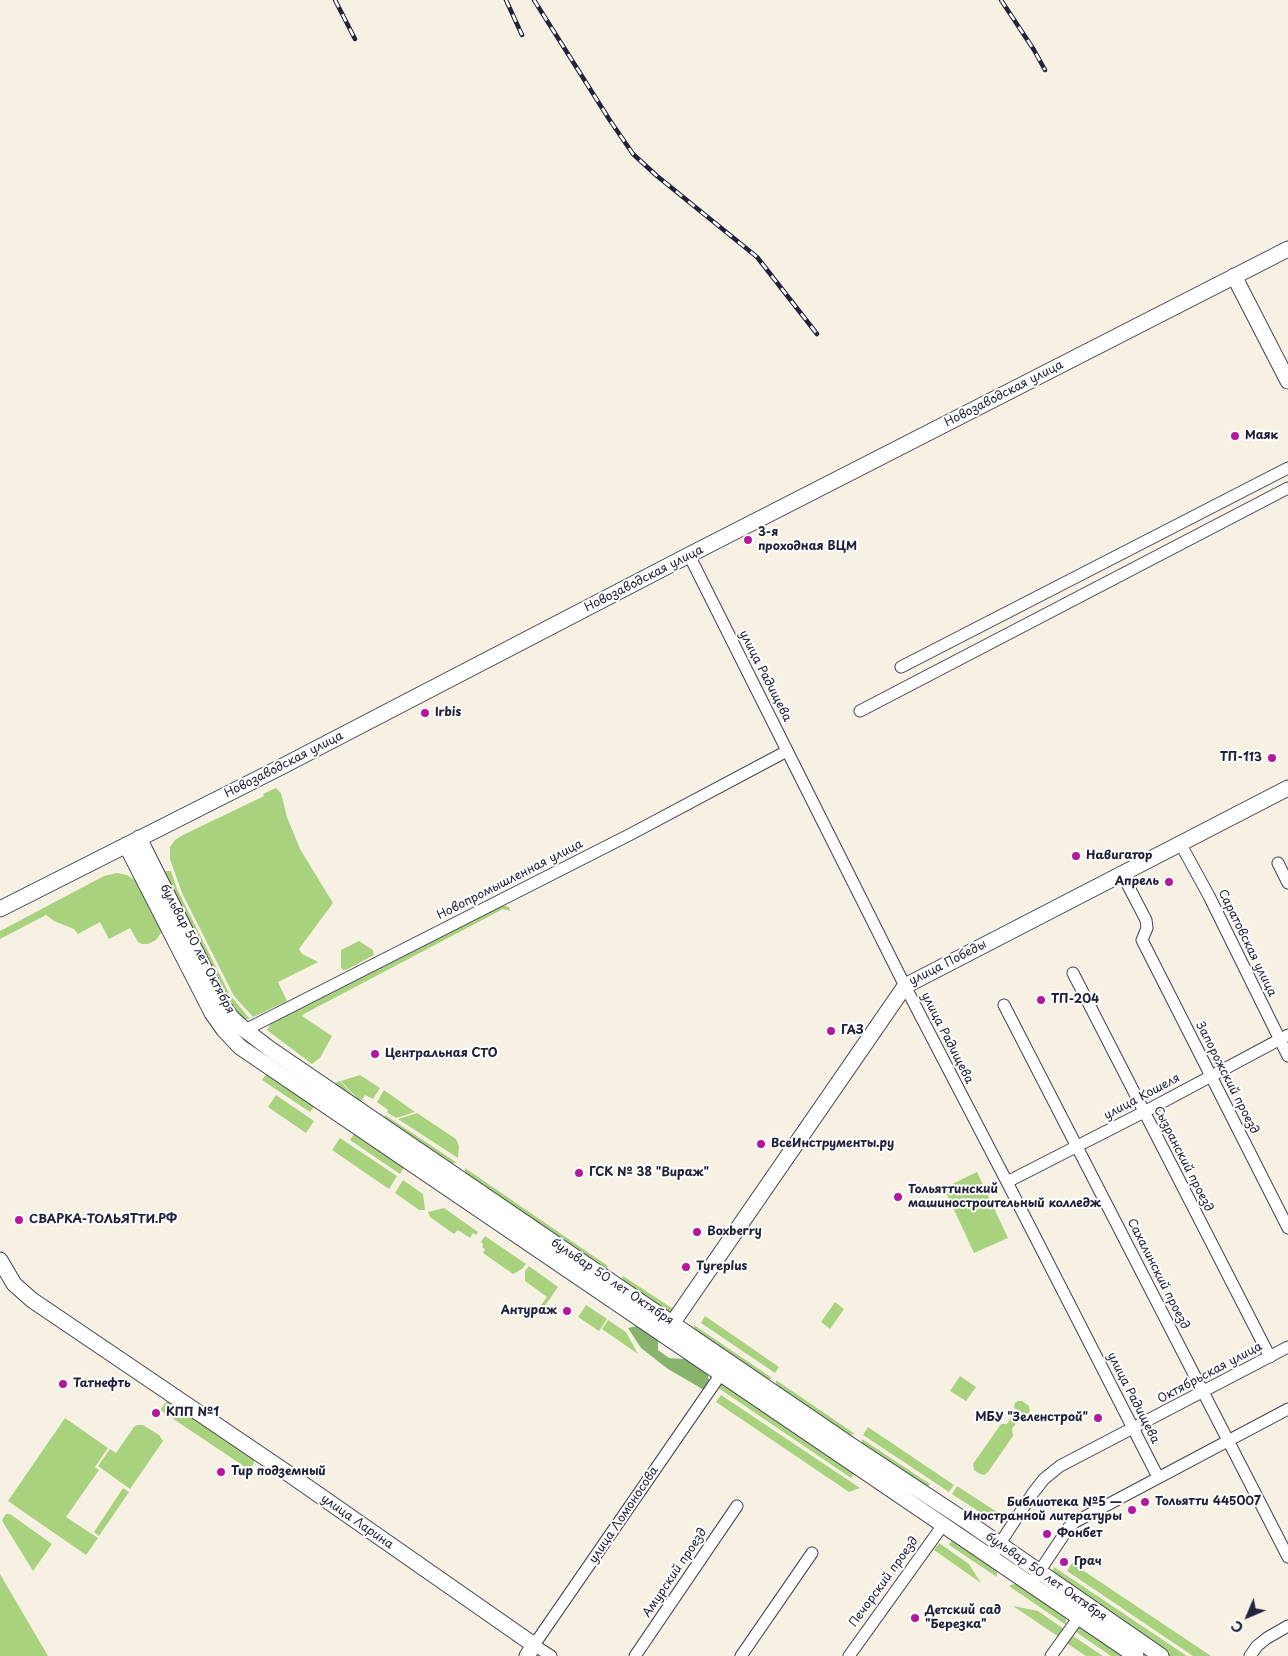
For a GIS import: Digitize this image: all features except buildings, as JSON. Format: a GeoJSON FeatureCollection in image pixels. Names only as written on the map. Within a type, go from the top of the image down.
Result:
{"type":"FeatureCollection","features":[{"type":"Feature","properties":{"kind":"main road","name":"Новозаводская улица"},"geometry":{"type":"LineString","coordinates":[[0,909],[279,768],[689,555],[1288,249]]}},
{"type":"Feature","properties":{"kind":"main road"},"geometry":{"type":"LineString","coordinates":[[1234,276],[1288,381]]}},
{"type":"Feature","properties":{"kind":"main road","name":"улица Победы"},"geometry":{"type":"LineString","coordinates":[[669,1329],[905,986],[1288,788]]}},
{"type":"Feature","properties":{"kind":"main road","name":"бульвар 50 лет Октября"},"geometry":{"type":"LineString","coordinates":[[133,842],[152,880],[205,1000],[224,1030],[240,1047],[416,1158],[669,1329],[999,1544],[1079,1617],[1136,1656]]}},
{"type":"Feature","properties":{"kind":"main road","name":"бульвар 50 лет Октября"},"geometry":{"type":"LineString","coordinates":[[152,880],[231,1017],[244,1030],[416,1158]]}},
{"type":"Feature","properties":{"kind":"main road","name":"улица Ларина"},"geometry":{"type":"LineString","coordinates":[[0,1260],[14,1284],[32,1300],[280,1468],[530,1650]]}},
{"type":"Feature","properties":{"kind":"main road","name":"бульвар 50 лет Октября"},"geometry":{"type":"LineString","coordinates":[[669,1329],[720,1374],[990,1557],[1035,1578],[1161,1656]]}},
{"type":"Feature","properties":{"kind":"street"},"geometry":{"type":"LineString","coordinates":[[902,667],[1288,468]]}},
{"type":"Feature","properties":{"kind":"street"},"geometry":{"type":"LineString","coordinates":[[860,712],[1288,488]]}},
{"type":"Feature","properties":{"kind":"street","name":"улица Радищева"},"geometry":{"type":"LineString","coordinates":[[689,555],[905,986],[1158,1477]]}},
{"type":"Feature","properties":{"kind":"street","name":"Новопромышленная улица"},"geometry":{"type":"LineString","coordinates":[[244,1030],[631,834],[787,751]]}},
{"type":"Feature","properties":{"kind":"street","name":"Саратовская улица"},"geometry":{"type":"LineString","coordinates":[[1180,843],[1284,1038],[1288,1056]]}},
{"type":"Feature","properties":{"kind":"street"},"geometry":{"type":"LineString","coordinates":[[1278,863],[1288,883]]}},
{"type":"Feature","properties":{"kind":"street","name":"Запорожский проезд"},"geometry":{"type":"LineString","coordinates":[[1122,874],[1146,920],[1147,928],[1142,940],[1288,1228]]}},
{"type":"Feature","properties":{"kind":"street","name":"Сызранский проезд"},"geometry":{"type":"LineString","coordinates":[[1073,973],[1270,1356]]}},
{"type":"Feature","properties":{"kind":"street","name":"Сахалинский проезд"},"geometry":{"type":"LineString","coordinates":[[1004,1005],[1288,1557]]}},
{"type":"Feature","properties":{"kind":"street","name":"улица Кошеля"},"geometry":{"type":"LineString","coordinates":[[1007,1182],[1284,1038]]}},
{"type":"Feature","properties":{"kind":"street","name":"Октябрьская улица"},"geometry":{"type":"LineString","coordinates":[[990,1557],[1044,1478],[1067,1462],[1288,1347]]}},
{"type":"Feature","properties":{"kind":"street","name":"улица Ломоносова"},"geometry":{"type":"LineString","coordinates":[[530,1650],[720,1374]]}},
{"type":"Feature","properties":{"kind":"street"},"geometry":{"type":"LineString","coordinates":[[1035,1578],[1075,1522],[1288,1409]]}},
{"type":"Feature","properties":{"kind":"street","name":"Амурский проезд"},"geometry":{"type":"LineString","coordinates":[[635,1656],[737,1506]]}},
{"type":"Feature","properties":{"kind":"street","name":"Печорский проезд"},"geometry":{"type":"LineString","coordinates":[[849,1656],[943,1525]]}},
{"type":"Feature","properties":{"kind":"street"},"geometry":{"type":"LineString","coordinates":[[741,1656],[812,1553]]}},
{"type":"Feature","properties":{"kind":"street"},"geometry":{"type":"LineString","coordinates":[[1051,1656],[1079,1617]]}},
{"type":"Feature","properties":{"kind":"street"},"geometry":{"type":"LineString","coordinates":[[1250,1656],[1266,1638],[1288,1626]]}},
{"type":"Feature","properties":{"kind":"street","name":"улица Ларина"},"geometry":{"type":"LineString","coordinates":[[530,1650],[550,1656]]}},
{"type":"Feature","properties":{"kind":"green space"},"geometry":{"type":"Polygon","coordinates":[[[276,788],[281,793],[287,817],[300,849],[333,903],[299,949],[302,954],[318,962],[278,982],[287,1001],[253,1017],[234,996],[182,893],[170,859],[170,847],[175,840],[183,835],[264,796],[263,794],[276,788]]]}},
{"type":"Feature","properties":{"kind":"green space"},"geometry":{"type":"Polygon","coordinates":[[[164,871],[171,871],[177,889],[230,995],[250,1019],[243,1019],[228,1003],[170,892],[164,871]]]}},
{"type":"Feature","properties":{"kind":"green space"},"geometry":{"type":"Polygon","coordinates":[[[117,873],[127,875],[136,881],[163,930],[156,940],[148,944],[142,944],[138,942],[130,928],[109,939],[100,922],[78,934],[74,929],[54,921],[46,915],[0,939],[0,931],[104,876],[117,873]]]}},
{"type":"Feature","properties":{"kind":"green space"},"geometry":{"type":"Polygon","coordinates":[[[503,905],[509,907],[510,911],[503,909],[304,1014],[302,1016],[332,1036],[320,1058],[312,1064],[267,1030],[272,1022],[503,905]]]}},
{"type":"Feature","properties":{"kind":"green space"},"geometry":{"type":"Polygon","coordinates":[[[359,941],[373,950],[374,955],[343,970],[341,967],[341,950],[359,941]]]}},
{"type":"Feature","properties":{"kind":"green space"},"geometry":{"type":"Polygon","coordinates":[[[266,1074],[316,1104],[310,1112],[262,1080],[266,1074]]]}},
{"type":"Feature","properties":{"kind":"green space"},"geometry":{"type":"Polygon","coordinates":[[[360,1075],[380,1088],[373,1099],[365,1095],[361,1102],[333,1084],[340,1081],[356,1097],[341,1081],[360,1075]]]}},
{"type":"Feature","properties":{"kind":"green space"},"geometry":{"type":"Polygon","coordinates":[[[384,1090],[415,1112],[396,1118],[387,1112],[388,1110],[377,1102],[384,1090]]]}},
{"type":"Feature","properties":{"kind":"green space"},"geometry":{"type":"Polygon","coordinates":[[[276,1095],[314,1121],[306,1133],[268,1107],[276,1095]]]}},
{"type":"Feature","properties":{"kind":"green space"},"geometry":{"type":"Polygon","coordinates":[[[417,1113],[456,1139],[459,1146],[458,1158],[398,1119],[417,1113]]]}},
{"type":"Feature","properties":{"kind":"green space"},"geometry":{"type":"Polygon","coordinates":[[[385,1115],[456,1162],[451,1165],[395,1129],[384,1117],[385,1115]]]}},
{"type":"Feature","properties":{"kind":"green space"},"geometry":{"type":"Polygon","coordinates":[[[356,1131],[404,1167],[400,1174],[350,1140],[356,1131]]]}},
{"type":"Feature","properties":{"kind":"green space"},"geometry":{"type":"Polygon","coordinates":[[[340,1138],[397,1176],[389,1189],[332,1150],[340,1138]]]}},
{"type":"Feature","properties":{"kind":"green space"},"geometry":{"type":"Polygon","coordinates":[[[465,1168],[608,1266],[604,1272],[465,1176],[465,1168]]]}},
{"type":"Feature","properties":{"kind":"green space"},"geometry":{"type":"Polygon","coordinates":[[[977,1172],[1008,1238],[974,1253],[944,1188],[977,1172]]]}},
{"type":"Feature","properties":{"kind":"green space"},"geometry":{"type":"Polygon","coordinates":[[[403,1180],[423,1194],[425,1210],[419,1210],[395,1193],[403,1180]]]}},
{"type":"Feature","properties":{"kind":"green space"},"geometry":{"type":"Polygon","coordinates":[[[444,1208],[478,1232],[476,1235],[473,1233],[470,1238],[458,1230],[454,1234],[430,1217],[428,1212],[444,1208]]]}},
{"type":"Feature","properties":{"kind":"green space"},"geometry":{"type":"Polygon","coordinates":[[[485,1236],[526,1264],[522,1269],[513,1274],[483,1253],[485,1249],[482,1247],[483,1244],[481,1242],[485,1236]]]}},
{"type":"Feature","properties":{"kind":"green space"},"geometry":{"type":"Polygon","coordinates":[[[529,1266],[558,1287],[544,1307],[541,1305],[547,1297],[525,1281],[525,1271],[529,1266]]]}},
{"type":"Feature","properties":{"kind":"green space"},"geometry":{"type":"Polygon","coordinates":[[[623,1276],[678,1312],[672,1315],[621,1282],[623,1276]]]}},
{"type":"Feature","properties":{"kind":"green space"},"geometry":{"type":"Polygon","coordinates":[[[835,1302],[844,1309],[830,1329],[821,1322],[835,1302]]]}},
{"type":"Feature","properties":{"kind":"green space"},"geometry":{"type":"Polygon","coordinates":[[[586,1305],[607,1319],[599,1331],[578,1317],[586,1305]]]}},
{"type":"Feature","properties":{"kind":"green space"},"geometry":{"type":"Polygon","coordinates":[[[705,1316],[779,1367],[775,1373],[701,1323],[705,1316]]]}},
{"type":"Feature","properties":{"kind":"green space"},"geometry":{"type":"Polygon","coordinates":[[[608,1320],[626,1332],[638,1354],[602,1329],[608,1320]]]}},
{"type":"Feature","properties":{"kind":"green space"},"geometry":{"type":"Polygon","coordinates":[[[694,1325],[772,1378],[767,1380],[694,1329],[694,1325]]]}},
{"type":"Feature","properties":{"kind":"green space"},"geometry":{"type":"Polygon","coordinates":[[[643,1326],[658,1341],[658,1350],[669,1358],[689,1358],[706,1369],[709,1380],[704,1390],[668,1369],[641,1348],[628,1328],[643,1326]]]}},
{"type":"Feature","properties":{"kind":"green space"},"geometry":{"type":"Polygon","coordinates":[[[960,1376],[976,1387],[966,1401],[950,1391],[960,1376]]]}},
{"type":"Feature","properties":{"kind":"green space"},"geometry":{"type":"Polygon","coordinates":[[[776,1380],[855,1434],[849,1435],[776,1387],[776,1380]]]}},
{"type":"Feature","properties":{"kind":"green space"},"geometry":{"type":"Polygon","coordinates":[[[724,1384],[844,1462],[854,1474],[851,1478],[717,1387],[724,1384]]]}},
{"type":"Feature","properties":{"kind":"green space"},"geometry":{"type":"Polygon","coordinates":[[[721,1395],[860,1488],[849,1492],[716,1402],[721,1395]]]}},
{"type":"Feature","properties":{"kind":"green space"},"geometry":{"type":"Polygon","coordinates":[[[1022,1401],[1029,1406],[1030,1411],[1027,1415],[1021,1416],[1012,1429],[1013,1436],[988,1472],[984,1475],[980,1474],[974,1470],[973,1464],[1001,1424],[1007,1424],[1016,1410],[1014,1407],[1015,1403],[1022,1401]]]}},
{"type":"Feature","properties":{"kind":"green space"},"geometry":{"type":"Polygon","coordinates":[[[166,1402],[171,1402],[254,1458],[254,1463],[250,1469],[160,1410],[166,1402]]]}},
{"type":"Feature","properties":{"kind":"green space"},"geometry":{"type":"Polygon","coordinates":[[[65,1418],[108,1448],[95,1467],[99,1470],[66,1517],[98,1538],[86,1555],[8,1501],[65,1418]]]}},
{"type":"Feature","properties":{"kind":"green space"},"geometry":{"type":"Polygon","coordinates":[[[137,1425],[143,1425],[159,1435],[163,1441],[130,1489],[98,1466],[110,1449],[116,1453],[137,1425]]]}},
{"type":"Feature","properties":{"kind":"green space"},"geometry":{"type":"Polygon","coordinates":[[[868,1427],[954,1485],[949,1492],[863,1435],[868,1427]]]}},
{"type":"Feature","properties":{"kind":"green space"},"geometry":{"type":"Polygon","coordinates":[[[862,1439],[930,1484],[928,1487],[909,1478],[862,1444],[862,1439]]]}},
{"type":"Feature","properties":{"kind":"green space"},"geometry":{"type":"Polygon","coordinates":[[[957,1486],[1000,1514],[995,1522],[952,1494],[957,1486]]]}},
{"type":"Feature","properties":{"kind":"green space"},"geometry":{"type":"Polygon","coordinates":[[[123,1488],[129,1492],[99,1536],[94,1532],[123,1488]]]}},
{"type":"Feature","properties":{"kind":"green space"},"geometry":{"type":"Polygon","coordinates":[[[6,1514],[10,1514],[52,1544],[33,1571],[2,1520],[6,1514]]]}},
{"type":"Feature","properties":{"kind":"green space"},"geometry":{"type":"Polygon","coordinates":[[[953,1538],[997,1569],[997,1577],[949,1545],[953,1538]]]}},
{"type":"Feature","properties":{"kind":"green space"},"geometry":{"type":"Polygon","coordinates":[[[939,1543],[969,1564],[981,1583],[934,1550],[939,1543]]]}},
{"type":"Feature","properties":{"kind":"green space"},"geometry":{"type":"Polygon","coordinates":[[[1072,1563],[1211,1656],[1193,1656],[1067,1571],[1072,1563]]]}},
{"type":"Feature","properties":{"kind":"green space"},"geometry":{"type":"Polygon","coordinates":[[[1054,1567],[1187,1656],[1169,1656],[1058,1580],[1052,1573],[1054,1567]]]}},
{"type":"Feature","properties":{"kind":"green space"},"geometry":{"type":"Polygon","coordinates":[[[0,1574],[48,1656],[0,1656],[0,1574]]]}},
{"type":"Feature","properties":{"kind":"green space"},"geometry":{"type":"Polygon","coordinates":[[[1018,1582],[1066,1617],[1066,1625],[1009,1586],[1018,1582]]]}},
{"type":"Feature","properties":{"kind":"green space"},"geometry":{"type":"Polygon","coordinates":[[[1013,1606],[1038,1611],[1064,1629],[1059,1637],[1013,1606]]]}},
{"type":"Feature","properties":{"kind":"green space"},"geometry":{"type":"Polygon","coordinates":[[[1080,1625],[1129,1656],[1111,1656],[1073,1630],[1080,1625]]]}},
{"type":"Feature","properties":{"kind":"green space"},"geometry":{"type":"Polygon","coordinates":[[[1070,1634],[1103,1656],[1086,1656],[1065,1642],[1070,1634]]]}},
{"type":"Feature","properties":{"kind":"railway"},"geometry":{"type":"LineString","coordinates":[[335,0],[355,39]]}},
{"type":"Feature","properties":{"kind":"railway"},"geometry":{"type":"LineString","coordinates":[[506,0],[522,35]]}},
{"type":"Feature","properties":{"kind":"railway"},"geometry":{"type":"LineString","coordinates":[[534,0],[633,154],[657,176],[757,257],[817,334]]}},
{"type":"Feature","properties":{"kind":"railway"},"geometry":{"type":"LineString","coordinates":[[1001,0],[1045,70]]}},
{"type":"Feature","properties":{"kind":"place","name":"Маяк"},"geometry":{"type":"Point","coordinates":[1235,436]}},
{"type":"Feature","properties":{"kind":"place","name":"3-я проходная ВЦМ"},"geometry":{"type":"Point","coordinates":[748,540]}},
{"type":"Feature","properties":{"kind":"place","name":"Irbis"},"geometry":{"type":"Point","coordinates":[425,713]}},
{"type":"Feature","properties":{"kind":"place","name":"ТП-113"},"geometry":{"type":"Point","coordinates":[1272,758]}},
{"type":"Feature","properties":{"kind":"place","name":"Навигатор"},"geometry":{"type":"Point","coordinates":[1076,856]}},
{"type":"Feature","properties":{"kind":"place","name":"Апрель"},"geometry":{"type":"Point","coordinates":[1169,882]}},
{"type":"Feature","properties":{"kind":"place","name":"ТП-204"},"geometry":{"type":"Point","coordinates":[1041,1000]}},
{"type":"Feature","properties":{"kind":"place","name":"ГАЗ"},"geometry":{"type":"Point","coordinates":[831,1031]}},
{"type":"Feature","properties":{"kind":"place","name":"Центральная СТО"},"geometry":{"type":"Point","coordinates":[375,1054]}},
{"type":"Feature","properties":{"kind":"place","name":"ВсеИнструменты.ру"},"geometry":{"type":"Point","coordinates":[761,1144]}},
{"type":"Feature","properties":{"kind":"place","name":"ГСК № 38 \"Вираж\""},"geometry":{"type":"Point","coordinates":[579,1173]}},
{"type":"Feature","properties":{"kind":"place","name":"Тольяттинский машиностроительный колледж"},"geometry":{"type":"Point","coordinates":[898,1197]}},
{"type":"Feature","properties":{"kind":"place","name":"СВАРКА-ТОЛЬЯТТИ.РФ"},"geometry":{"type":"Point","coordinates":[19,1220]}},
{"type":"Feature","properties":{"kind":"place","name":"Boxberry"},"geometry":{"type":"Point","coordinates":[697,1232]}},
{"type":"Feature","properties":{"kind":"place","name":"Tyreplus"},"geometry":{"type":"Point","coordinates":[686,1267]}},
{"type":"Feature","properties":{"kind":"place","name":"Антураж"},"geometry":{"type":"Point","coordinates":[567,1311]}},
{"type":"Feature","properties":{"kind":"place","name":"Татнефть"},"geometry":{"type":"Point","coordinates":[63,1384]}},
{"type":"Feature","properties":{"kind":"place","name":"КПП №1"},"geometry":{"type":"Point","coordinates":[156,1413]}},
{"type":"Feature","properties":{"kind":"place","name":"МБУ \"Зеленстрой\""},"geometry":{"type":"Point","coordinates":[1098,1418]}},
{"type":"Feature","properties":{"kind":"place","name":"Тир подземный"},"geometry":{"type":"Point","coordinates":[221,1472]}},
{"type":"Feature","properties":{"kind":"place","name":"Тольятти 445007"},"geometry":{"type":"Point","coordinates":[1145,1502]}},
{"type":"Feature","properties":{"kind":"place","name":"Библиотека №5 — Иностранной литературы"},"geometry":{"type":"Point","coordinates":[1132,1510]}},
{"type":"Feature","properties":{"kind":"place","name":"Фонбет"},"geometry":{"type":"Point","coordinates":[1047,1534]}},
{"type":"Feature","properties":{"kind":"place","name":"Грач"},"geometry":{"type":"Point","coordinates":[1064,1562]}},
{"type":"Feature","properties":{"kind":"place","name":"Детский сад \"Березка\""},"geometry":{"type":"Point","coordinates":[915,1618]}}]}
